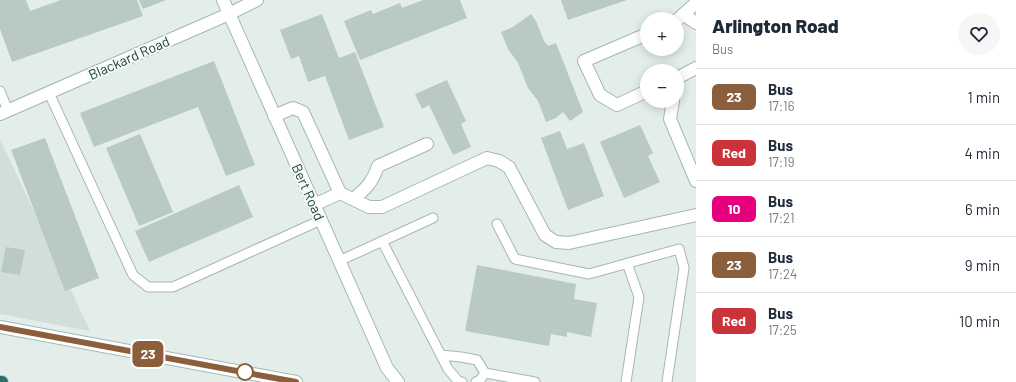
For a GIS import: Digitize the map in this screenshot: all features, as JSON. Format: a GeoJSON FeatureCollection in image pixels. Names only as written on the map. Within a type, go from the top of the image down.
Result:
{"type":"FeatureCollection","features":[{"type":"Feature","properties":{"kind":"street","name":"Bert Road"},"geometry":{"type":"LineString","coordinates":[[223,0],[387,368],[398,382]]}},
{"type":"Feature","properties":{"kind":"street","name":"Blackard Road"},"geometry":{"type":"LineString","coordinates":[[4,113],[229,14],[257,0]]}},
{"type":"Feature","properties":{"kind":"street"},"geometry":{"type":"LineString","coordinates":[[684,14],[696,3]]}},
{"type":"Feature","properties":{"kind":"street"},"geometry":{"type":"LineString","coordinates":[[684,18],[696,23]]}},
{"type":"Feature","properties":{"kind":"street"},"geometry":{"type":"LineString","coordinates":[[640,37],[584,61],[600,95],[617,105],[640,94]]}},
{"type":"Feature","properties":{"kind":"street"},"geometry":{"type":"LineString","coordinates":[[684,74],[696,68]]}},
{"type":"Feature","properties":{"kind":"street"},"geometry":{"type":"LineString","coordinates":[[274,116],[293,108],[303,112],[340,193],[369,207],[382,207],[487,158],[499,161],[509,167],[545,235],[556,242],[569,243],[696,216]]}},
{"type":"Feature","properties":{"kind":"street"},"geometry":{"type":"LineString","coordinates":[[672,108],[670,119],[696,180]]}},
{"type":"Feature","properties":{"kind":"street"},"geometry":{"type":"LineString","coordinates":[[353,199],[366,189],[374,178],[378,166],[427,144]]}},
{"type":"Feature","properties":{"kind":"street"},"geometry":{"type":"LineString","coordinates":[[314,205],[340,193]]}},
{"type":"Feature","properties":{"kind":"street"},"geometry":{"type":"LineString","coordinates":[[0,327],[296,382]]}},
{"type":"Feature","properties":{"kind":"lane"},"geometry":{"type":"LineString","coordinates":[[0,90],[4,113]]}},
{"type":"Feature","properties":{"kind":"lane"},"geometry":{"type":"LineString","coordinates":[[50,93],[133,275],[148,287],[173,287],[321,220]]}},
{"type":"Feature","properties":{"kind":"lane"},"geometry":{"type":"LineString","coordinates":[[339,261],[433,218]]}},
{"type":"Feature","properties":{"kind":"lane"},"geometry":{"type":"LineString","coordinates":[[497,224],[515,259],[589,274],[679,249],[684,268],[667,382]]}},
{"type":"Feature","properties":{"kind":"lane"},"geometry":{"type":"LineString","coordinates":[[382,241],[448,369],[458,381],[462,382]]}},
{"type":"Feature","properties":{"kind":"lane"},"geometry":{"type":"LineString","coordinates":[[626,382],[639,297],[627,263]]}},
{"type":"Feature","properties":{"kind":"lane"},"geometry":{"type":"LineString","coordinates":[[441,355],[477,360],[485,373],[535,382]]}},
{"type":"Feature","properties":{"kind":"lane"},"geometry":{"type":"LineString","coordinates":[[476,382],[480,380],[485,373]]}},
{"type":"Feature","properties":{"kind":"shaded area"},"geometry":{"type":"Polygon","coordinates":[[[0,139],[90,331],[0,314],[0,139]]]}},
{"type":"Feature","properties":{"kind":"building"},"geometry":{"type":"Polygon","coordinates":[[[0,0],[26,0],[30,11],[61,0],[137,0],[143,16],[12,62],[0,29],[0,0]]]}},
{"type":"Feature","properties":{"kind":"building"},"geometry":{"type":"Polygon","coordinates":[[[139,0],[166,0],[143,9],[139,0]]]}},
{"type":"Feature","properties":{"kind":"building"},"geometry":{"type":"Polygon","coordinates":[[[423,0],[460,0],[467,18],[360,60],[344,21],[371,10],[373,14],[400,3],[402,8],[423,0]]]}},
{"type":"Feature","properties":{"kind":"building"},"geometry":{"type":"Polygon","coordinates":[[[561,0],[627,0],[568,20],[561,0]]]}},
{"type":"Feature","properties":{"kind":"building"},"geometry":{"type":"Polygon","coordinates":[[[322,14],[339,58],[355,52],[384,127],[349,140],[325,76],[308,82],[299,56],[291,59],[280,30],[322,14]]]}},
{"type":"Feature","properties":{"kind":"building"},"geometry":{"type":"Polygon","coordinates":[[[531,14],[548,46],[556,43],[583,112],[570,121],[563,112],[556,118],[546,122],[538,101],[528,88],[518,63],[508,49],[501,32],[513,27],[531,14]]]}},
{"type":"Feature","properties":{"kind":"building"},"geometry":{"type":"Polygon","coordinates":[[[214,61],[255,165],[226,176],[198,107],[94,147],[80,113],[214,61]]]}},
{"type":"Feature","properties":{"kind":"building"},"geometry":{"type":"Polygon","coordinates":[[[447,80],[466,121],[461,124],[471,147],[453,155],[429,105],[422,109],[415,94],[447,80]]]}},
{"type":"Feature","properties":{"kind":"building"},"geometry":{"type":"Polygon","coordinates":[[[640,125],[653,153],[648,156],[660,182],[624,198],[600,142],[640,125]]]}},
{"type":"Feature","properties":{"kind":"building"},"geometry":{"type":"Polygon","coordinates":[[[560,131],[567,149],[584,143],[604,196],[568,210],[541,138],[560,131]]]}},
{"type":"Feature","properties":{"kind":"building"},"geometry":{"type":"Polygon","coordinates":[[[140,134],[173,212],[139,226],[106,148],[140,134]]]}},
{"type":"Feature","properties":{"kind":"building"},"geometry":{"type":"Polygon","coordinates":[[[45,138],[99,278],[65,291],[11,150],[45,138]]]}},
{"type":"Feature","properties":{"kind":"building"},"geometry":{"type":"Polygon","coordinates":[[[239,185],[253,217],[149,262],[135,231],[239,185]]]}},
{"type":"Feature","properties":{"kind":"building"},"geometry":{"type":"Polygon","coordinates":[[[6,247],[25,250],[20,275],[1,272],[6,247]]]}},
{"type":"Feature","properties":{"kind":"building"},"geometry":{"type":"Polygon","coordinates":[[[477,265],[576,284],[574,299],[597,303],[591,337],[567,332],[567,337],[551,334],[549,346],[465,331],[477,265]]]}},
{"type":"Feature","properties":{"kind":"bus line","name":"23"},"geometry":{"type":"LineString","coordinates":[[0,327],[296,382]]}}]}
